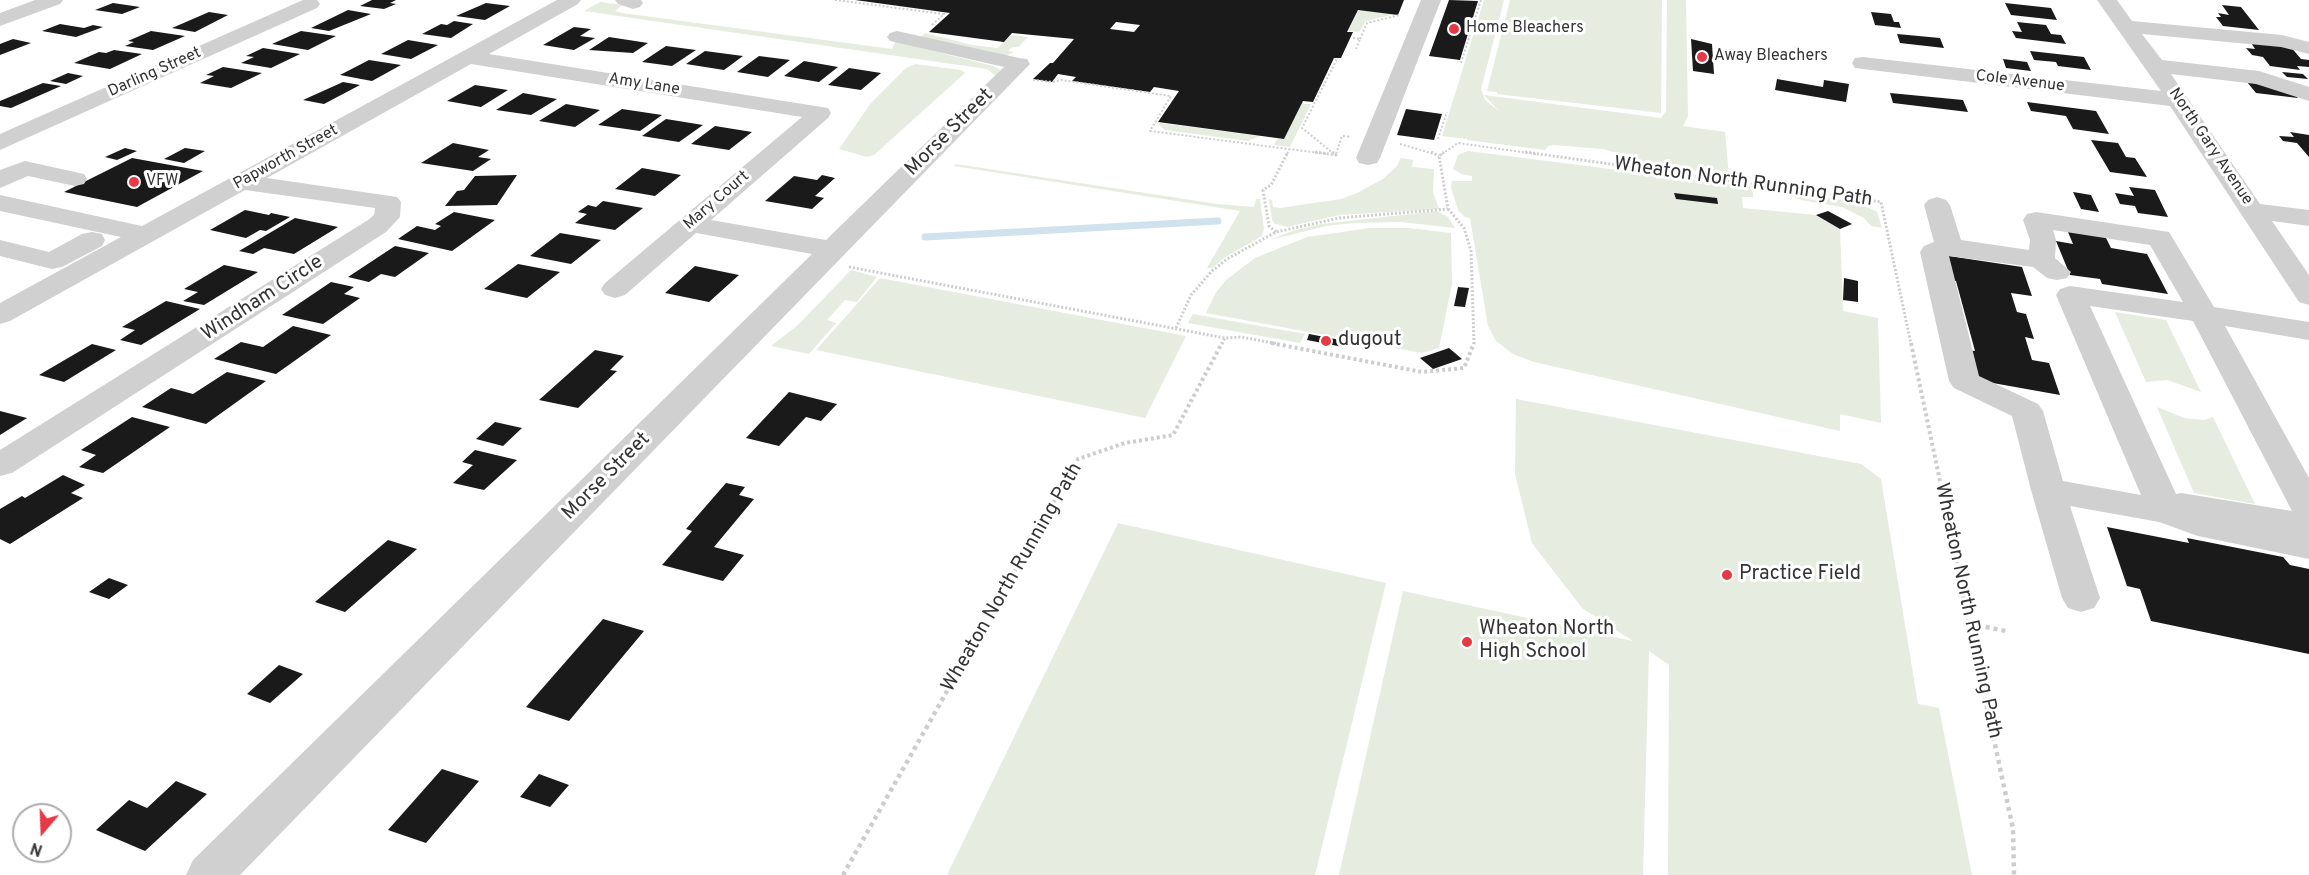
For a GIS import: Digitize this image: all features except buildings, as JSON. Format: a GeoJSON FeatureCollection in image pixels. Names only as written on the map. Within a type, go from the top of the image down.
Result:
{"type":"FeatureCollection","features":[{"type":"Feature","properties":{"kind":"street"},"geometry":{"type":"LineString","coordinates":[[0,20],[53,0]]}},
{"type":"Feature","properties":{"kind":"street","name":"Papworth Street"},"geometry":{"type":"LineString","coordinates":[[0,315],[571,0]]}},
{"type":"Feature","properties":{"kind":"street"},"geometry":{"type":"LineString","coordinates":[[1371,149],[1431,0]]}},
{"type":"Feature","properties":{"kind":"street","name":"North Gary Avenue"},"geometry":{"type":"LineString","coordinates":[[2107,0],[2155,66],[2309,296]]}},
{"type":"Feature","properties":{"kind":"street","name":"Darling Street"},"geometry":{"type":"LineString","coordinates":[[0,143],[310,4]]}},
{"type":"Feature","properties":{"kind":"street","name":"Morse Street"},"geometry":{"type":"LineString","coordinates":[[209,875],[1019,64],[897,37],[922,25]]}},
{"type":"Feature","properties":{"kind":"street"},"geometry":{"type":"LineString","coordinates":[[2125,26],[2282,41],[2309,48]]}},
{"type":"Feature","properties":{"kind":"street","name":"Amy Lane"},"geometry":{"type":"LineString","coordinates":[[469,57],[820,112]]}},
{"type":"Feature","properties":{"kind":"street","name":"Cole Avenue"},"geometry":{"type":"LineString","coordinates":[[1863,63],[2178,100]]}},
{"type":"Feature","properties":{"kind":"street"},"geometry":{"type":"LineString","coordinates":[[2155,66],[2259,78],[2309,94]]}},
{"type":"Feature","properties":{"kind":"street","name":"Mary Court"},"geometry":{"type":"LineString","coordinates":[[615,289],[820,112]]}},
{"type":"Feature","properties":{"kind":"street"},"geometry":{"type":"LineString","coordinates":[[0,180],[25,168],[75,179]]}},
{"type":"Feature","properties":{"kind":"street","name":"Windham Circle"},"geometry":{"type":"LineString","coordinates":[[0,465],[377,226],[387,217],[388,202],[243,182]]}},
{"type":"Feature","properties":{"kind":"street"},"geometry":{"type":"LineString","coordinates":[[0,203],[146,235]]}},
{"type":"Feature","properties":{"kind":"street"},"geometry":{"type":"LineString","coordinates":[[1937,206],[1949,246]]}},
{"type":"Feature","properties":{"kind":"street"},"geometry":{"type":"LineString","coordinates":[[2253,211],[2309,218]]}},
{"type":"Feature","properties":{"kind":"street"},"geometry":{"type":"LineString","coordinates":[[2041,260],[2043,240],[2036,220],[2160,238],[2204,314],[2309,510]]}},
{"type":"Feature","properties":{"kind":"street"},"geometry":{"type":"LineString","coordinates":[[690,224],[828,256]]}},
{"type":"Feature","properties":{"kind":"street"},"geometry":{"type":"LineString","coordinates":[[0,248],[52,261],[114,228]]}},
{"type":"Feature","properties":{"kind":"street"},"geometry":{"type":"LineString","coordinates":[[2081,598],[2027,411],[1965,381],[1934,252],[1949,246],[2041,260],[2056,270],[2070,295],[2166,512]]}},
{"type":"Feature","properties":{"kind":"street"},"geometry":{"type":"LineString","coordinates":[[0,275],[34,256]]}},
{"type":"Feature","properties":{"kind":"street"},"geometry":{"type":"LineString","coordinates":[[2070,295],[2309,331]]}},
{"type":"Feature","properties":{"kind":"street"},"geometry":{"type":"LineString","coordinates":[[2048,490],[2166,512],[2198,524],[2309,546]]}},
{"type":"Feature","properties":{"kind":"street"},"geometry":{"type":"LineString","coordinates":[[2166,512],[2181,505],[2309,526]]}},
{"type":"Feature","properties":{"kind":"path"},"geometry":{"type":"LineString","coordinates":[[835,0],[944,14],[922,25]]}},
{"type":"Feature","properties":{"kind":"path"},"geometry":{"type":"LineString","coordinates":[[1461,63],[1481,0]]}},
{"type":"Feature","properties":{"kind":"path"},"geometry":{"type":"LineString","coordinates":[[1356,49],[1368,24],[1404,14]]}},
{"type":"Feature","properties":{"kind":"path"},"geometry":{"type":"LineString","coordinates":[[1353,38],[1360,39]]}},
{"type":"Feature","properties":{"kind":"path"},"geometry":{"type":"LineString","coordinates":[[1336,155],[1302,128],[1337,60]]}},
{"type":"Feature","properties":{"kind":"path"},"geometry":{"type":"LineString","coordinates":[[1028,79],[1053,82],[1061,80],[1171,96],[1150,131],[1336,155]]}},
{"type":"Feature","properties":{"kind":"path"},"geometry":{"type":"LineString","coordinates":[[1438,140],[1447,112]]}},
{"type":"Feature","properties":{"kind":"path"},"geometry":{"type":"LineString","coordinates":[[828,256],[1225,338],[1241,337],[1422,372],[1464,368],[1474,344],[1471,250],[1464,228],[1448,209],[1439,156],[1424,149],[1371,149],[1342,136],[1336,155]]}},
{"type":"Feature","properties":{"kind":"path","name":"Wheaton North Running Path"},"geometry":{"type":"LineString","coordinates":[[1439,156],[1458,143],[1881,202],[2013,828],[2014,875]]}},
{"type":"Feature","properties":{"kind":"path"},"geometry":{"type":"LineString","coordinates":[[1276,232],[1269,226],[1263,190],[1271,185],[1289,150]]}},
{"type":"Feature","properties":{"kind":"path"},"geometry":{"type":"LineString","coordinates":[[1176,328],[1191,295],[1212,271],[1227,259],[1276,232],[1339,218],[1448,209]]}},
{"type":"Feature","properties":{"kind":"path","name":"Wheaton North Running Path"},"geometry":{"type":"LineString","coordinates":[[843,875],[1078,459],[1125,443],[1173,435],[1225,338]]}},
{"type":"Feature","properties":{"kind":"path"},"geometry":{"type":"LineString","coordinates":[[1970,624],[2006,631]]}},
{"type":"Feature","properties":{"kind":"shaded area"},"geometry":{"type":"Polygon","coordinates":[[[1484,0],[1504,0],[1481,89],[1485,100],[1499,111],[1484,95],[1661,118],[1666,111],[1667,0],[1686,0],[1688,116],[1683,126],[1725,132],[1729,176],[1624,161],[1625,158],[1619,154],[1603,149],[1553,145],[1548,146],[1545,150],[1467,140],[1467,136],[1466,139],[1442,136],[1484,0]]]}},
{"type":"Feature","properties":{"kind":"shaded area"},"geometry":{"type":"Polygon","coordinates":[[[1510,0],[1662,0],[1661,113],[1487,91],[1510,0]]]}},
{"type":"Feature","properties":{"kind":"shaded area"},"geometry":{"type":"Polygon","coordinates":[[[600,2],[622,5],[615,11],[622,13],[892,49],[895,42],[898,42],[993,66],[1002,71],[996,76],[987,69],[584,11],[600,2]]]}},
{"type":"Feature","properties":{"kind":"shaded area"},"geometry":{"type":"Polygon","coordinates":[[[1359,10],[1395,14],[1366,21],[1359,32],[1348,31],[1359,10]]]}},
{"type":"Feature","properties":{"kind":"shaded area"},"geometry":{"type":"Polygon","coordinates":[[[925,33],[972,45],[997,48],[1012,35],[1028,37],[1018,47],[1012,47],[1008,51],[1014,52],[1006,56],[921,37],[925,33]]]}},
{"type":"Feature","properties":{"kind":"shaded area"},"geometry":{"type":"Polygon","coordinates":[[[915,64],[961,70],[965,73],[874,155],[867,157],[839,149],[871,103],[906,68],[915,64]]]}},
{"type":"Feature","properties":{"kind":"shaded area"},"geometry":{"type":"Polygon","coordinates":[[[1302,104],[1311,104],[1290,147],[1274,145],[1277,139],[1284,139],[1302,104]]]}},
{"type":"Feature","properties":{"kind":"shaded area"},"geometry":{"type":"Polygon","coordinates":[[[1160,123],[1260,136],[1248,141],[1165,130],[1159,125],[1160,123]]]}},
{"type":"Feature","properties":{"kind":"shaded area"},"geometry":{"type":"Polygon","coordinates":[[[1468,151],[1753,187],[1753,197],[1742,197],[1743,208],[1816,215],[1840,229],[1843,311],[1878,318],[1881,423],[1840,414],[1840,431],[1534,362],[1513,354],[1496,341],[1488,326],[1470,218],[1465,217],[1458,210],[1451,187],[1452,181],[1472,181],[1472,176],[1461,174],[1453,169],[1458,155],[1468,151]]]}},
{"type":"Feature","properties":{"kind":"shaded area"},"geometry":{"type":"Polygon","coordinates":[[[1401,158],[1413,160],[1412,167],[1434,169],[1433,192],[1439,209],[1339,215],[1287,227],[1275,224],[1272,220],[1269,199],[1272,200],[1273,207],[1280,208],[1341,199],[1383,179],[1397,166],[1401,158]]]}},
{"type":"Feature","properties":{"kind":"shaded area"},"geometry":{"type":"Polygon","coordinates":[[[956,164],[1217,204],[1254,207],[1256,199],[1260,199],[1264,229],[1262,236],[1224,258],[1212,268],[1207,268],[1240,211],[954,166],[956,164]]]}},
{"type":"Feature","properties":{"kind":"shaded area"},"geometry":{"type":"Polygon","coordinates":[[[1778,191],[1862,204],[1877,212],[1882,228],[1871,226],[1864,218],[1842,207],[1801,200],[1778,191]]]}},
{"type":"Feature","properties":{"kind":"shaded area"},"geometry":{"type":"Polygon","coordinates":[[[1437,211],[1448,217],[1455,228],[1401,222],[1353,223],[1326,226],[1270,240],[1292,231],[1321,224],[1437,211]]]}},
{"type":"Feature","properties":{"kind":"shaded area"},"geometry":{"type":"Polygon","coordinates":[[[1370,228],[1409,228],[1451,233],[1452,284],[1439,348],[1422,353],[1206,313],[1215,294],[1226,280],[1255,258],[1307,237],[1370,228]]]}},
{"type":"Feature","properties":{"kind":"shaded area"},"geometry":{"type":"Polygon","coordinates":[[[851,270],[877,277],[857,302],[845,300],[827,320],[836,323],[809,354],[771,346],[798,325],[851,270]]]}},
{"type":"Feature","properties":{"kind":"shaded area"},"geometry":{"type":"Polygon","coordinates":[[[880,278],[1186,336],[1145,418],[816,350],[880,278]]]}},
{"type":"Feature","properties":{"kind":"shaded area"},"geometry":{"type":"Polygon","coordinates":[[[2115,312],[2166,320],[2201,392],[2167,380],[2146,382],[2115,312]]]}},
{"type":"Feature","properties":{"kind":"shaded area"},"geometry":{"type":"Polygon","coordinates":[[[1193,314],[1305,334],[1300,343],[1188,323],[1193,314]]]}},
{"type":"Feature","properties":{"kind":"shaded area"},"geometry":{"type":"Polygon","coordinates":[[[1516,399],[1861,464],[1881,479],[1918,704],[1939,708],[1972,875],[1668,875],[1669,665],[1649,651],[1643,875],[1339,875],[1403,591],[1633,641],[1582,608],[1532,543],[1515,474],[1516,399]]]}},
{"type":"Feature","properties":{"kind":"shaded area"},"geometry":{"type":"Polygon","coordinates":[[[2157,407],[2184,418],[2204,420],[2213,417],[2255,504],[2194,493],[2157,407]]]}},
{"type":"Feature","properties":{"kind":"shaded area"},"geometry":{"type":"Polygon","coordinates":[[[1118,523],[1386,583],[1315,875],[947,875],[1118,523]]]}},
{"type":"Feature","properties":{"kind":"waterway"},"geometry":{"type":"LineString","coordinates":[[925,237],[1218,221]]}},
{"type":"Feature","properties":{"kind":"place","name":"Home Bleachers"},"geometry":{"type":"Point","coordinates":[1454,29]}},
{"type":"Feature","properties":{"kind":"place","name":"Away Bleachers"},"geometry":{"type":"Point","coordinates":[1702,57]}},
{"type":"Feature","properties":{"kind":"place","name":"VFW"},"geometry":{"type":"Point","coordinates":[134,182]}},
{"type":"Feature","properties":{"kind":"place","name":"dugout"},"geometry":{"type":"Point","coordinates":[1326,341]}},
{"type":"Feature","properties":{"kind":"place","name":"Practice Field"},"geometry":{"type":"Point","coordinates":[1727,575]}},
{"type":"Feature","properties":{"kind":"place","name":"Wheaton North High School"},"geometry":{"type":"Point","coordinates":[1467,642]}}]}
